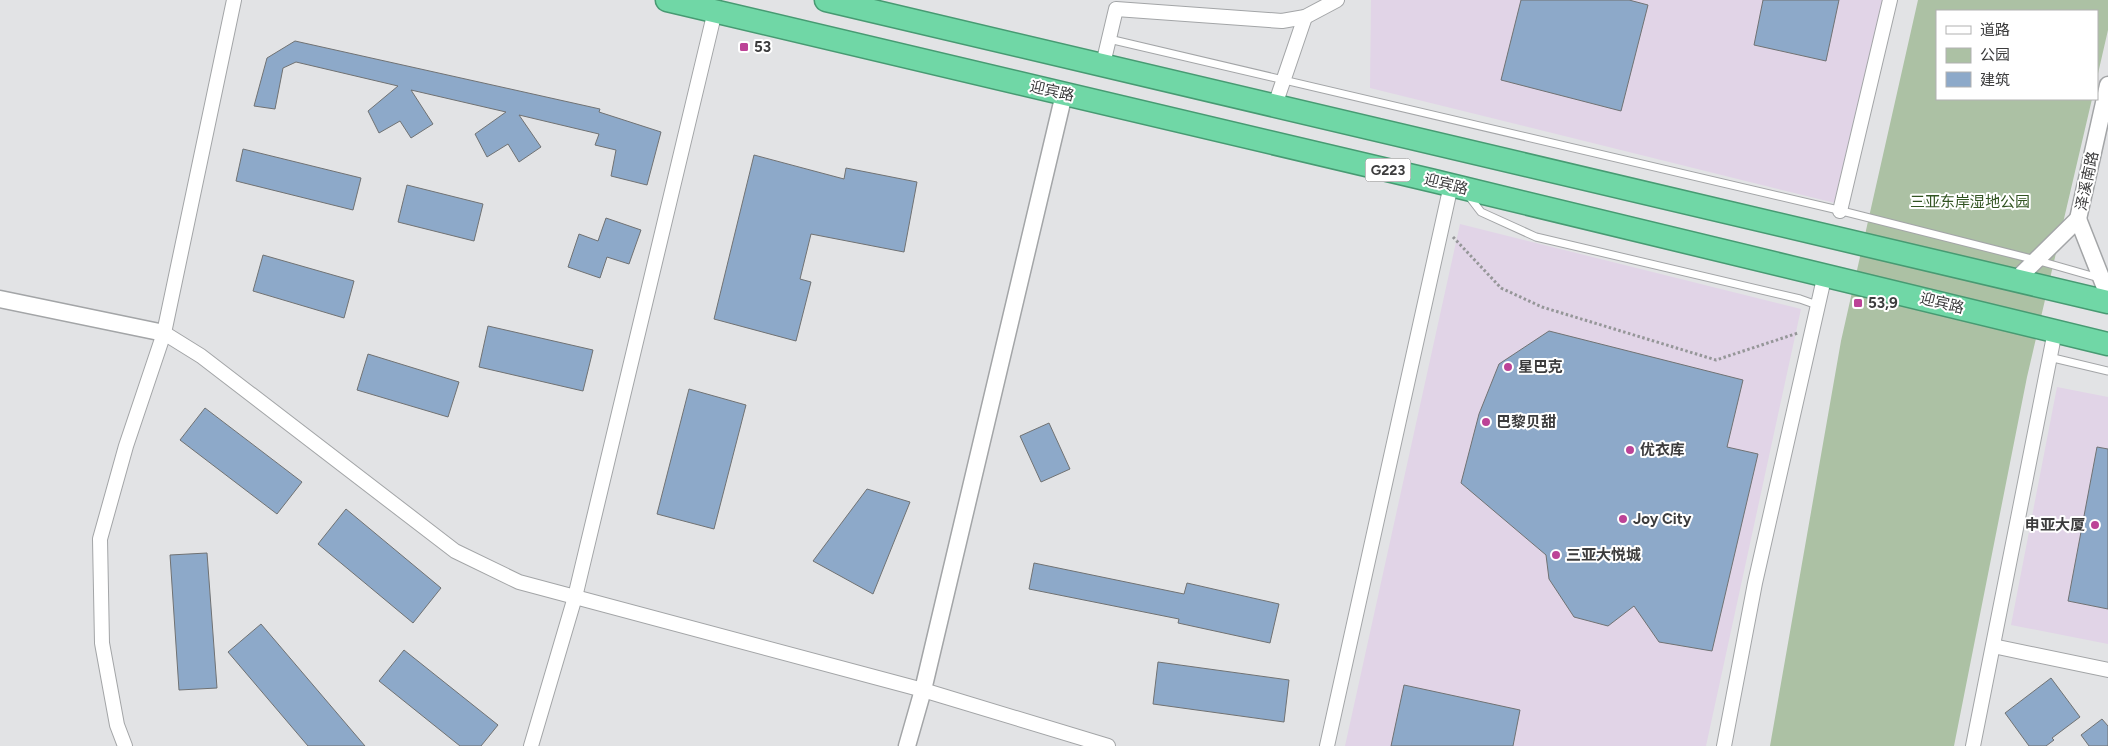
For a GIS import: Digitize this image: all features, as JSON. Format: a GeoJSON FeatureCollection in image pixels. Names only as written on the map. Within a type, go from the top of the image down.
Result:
{"type":"FeatureCollection","features":[{"type":"Feature","properties":{"kind":"highway","name":"迎宾路"},"geometry":{"type":"LineString","coordinates":[[667,0],[1825,274],[2108,344]]}},
{"type":"Feature","properties":{"kind":"highway","name":"G223"},"geometry":{"type":"LineString","coordinates":[[826,0],[2108,302]]}},
{"type":"Feature","properties":{"kind":"street"},"geometry":{"type":"LineString","coordinates":[[126,746],[117,725],[102,643],[100,539],[126,446],[164,333],[234,0]]}},
{"type":"Feature","properties":{"kind":"street"},"geometry":{"type":"LineString","coordinates":[[1103,64],[1115,3],[1282,21],[1305,17],[1337,0]]}},
{"type":"Feature","properties":{"kind":"street"},"geometry":{"type":"LineString","coordinates":[[1840,211],[1890,0]]}},
{"type":"Feature","properties":{"kind":"street"},"geometry":{"type":"LineString","coordinates":[[532,746],[576,597],[715,11]]}},
{"type":"Feature","properties":{"kind":"street"},"geometry":{"type":"LineString","coordinates":[[1274,105],[1305,17]]}},
{"type":"Feature","properties":{"kind":"street","name":"泽溪南路"},"geometry":{"type":"LineString","coordinates":[[2016,280],[2078,219],[2108,85]]}},
{"type":"Feature","properties":{"kind":"street"},"geometry":{"type":"LineString","coordinates":[[908,746],[923,690],[1064,94]]}},
{"type":"Feature","properties":{"kind":"street"},"geometry":{"type":"LineString","coordinates":[[1328,746],[1442,226],[1456,186]]}},
{"type":"Feature","properties":{"kind":"street","name":"泽溪南路"},"geometry":{"type":"LineString","coordinates":[[2078,219],[2108,296]]}},
{"type":"Feature","properties":{"kind":"street"},"geometry":{"type":"LineString","coordinates":[[1724,746],[1755,583],[1825,274]]}},
{"type":"Feature","properties":{"kind":"street"},"geometry":{"type":"LineString","coordinates":[[0,299],[164,333],[201,356],[456,551],[519,582],[923,690],[1108,746]]}},
{"type":"Feature","properties":{"kind":"street"},"geometry":{"type":"LineString","coordinates":[[1972,746],[2048,357],[2055,331]]}},
{"type":"Feature","properties":{"kind":"street"},"geometry":{"type":"LineString","coordinates":[[1993,646],[2108,670]]}},
{"type":"Feature","properties":{"kind":"lane"},"geometry":{"type":"LineString","coordinates":[[1109,40],[1840,211],[2036,260],[2102,279]]}},
{"type":"Feature","properties":{"kind":"lane"},"geometry":{"type":"LineString","coordinates":[[1456,186],[1481,212],[1536,237],[1800,299],[1817,305]]}},
{"type":"Feature","properties":{"kind":"lane"},"geometry":{"type":"LineString","coordinates":[[2048,357],[2108,371]]}},
{"type":"Feature","properties":{"kind":"path"},"geometry":{"type":"LineString","coordinates":[[1442,226],[1501,288],[1542,307],[1716,360],[1812,328]]}},
{"type":"Feature","properties":{"kind":"shaded area"},"geometry":{"type":"Polygon","coordinates":[[[1371,0],[1884,0],[1835,203],[1370,88],[1371,0]]]}},
{"type":"Feature","properties":{"kind":"shaded area"},"geometry":{"type":"Polygon","coordinates":[[[1460,224],[1801,309],[1706,746],[1345,746],[1460,224]]]}},
{"type":"Feature","properties":{"kind":"shaded area"},"geometry":{"type":"Polygon","coordinates":[[[2057,387],[2108,397],[2108,644],[2011,625],[2057,387]]]}},
{"type":"Feature","properties":{"kind":"green space","name":"三亚东岸湿地公园"},"geometry":{"type":"Polygon","coordinates":[[[1918,0],[2108,0],[2108,30],[2098,74],[2098,10],[1936,10],[1936,100],[2092,100],[2027,377],[1954,746],[1770,746],[1841,341],[1918,0]]]}},
{"type":"Feature","properties":{"kind":"building"},"geometry":{"type":"Polygon","coordinates":[[[1521,0],[1629,0],[1648,5],[1621,111],[1501,80],[1521,0]]]}},
{"type":"Feature","properties":{"kind":"building"},"geometry":{"type":"Polygon","coordinates":[[[1763,0],[1839,0],[1826,61],[1754,45],[1763,0]]]}},
{"type":"Feature","properties":{"kind":"building"},"geometry":{"type":"Polygon","coordinates":[[[295,41],[600,109],[599,112],[661,132],[647,185],[611,176],[616,150],[595,145],[599,134],[519,115],[541,147],[519,162],[508,144],[487,157],[475,134],[506,112],[411,90],[433,124],[411,138],[400,121],[379,133],[368,111],[398,86],[296,62],[283,68],[275,109],[254,106],[267,58],[295,41]]]}},
{"type":"Feature","properties":{"kind":"building"},"geometry":{"type":"Polygon","coordinates":[[[243,149],[361,178],[353,210],[236,181],[243,149]]]}},
{"type":"Feature","properties":{"kind":"building"},"geometry":{"type":"Polygon","coordinates":[[[754,155],[844,179],[846,168],[917,182],[904,252],[811,234],[800,279],[811,282],[796,341],[714,319],[754,155]]]}},
{"type":"Feature","properties":{"kind":"building"},"geometry":{"type":"Polygon","coordinates":[[[407,185],[483,204],[474,241],[398,222],[407,185]]]}},
{"type":"Feature","properties":{"kind":"building"},"geometry":{"type":"Polygon","coordinates":[[[606,218],[641,230],[629,264],[607,257],[600,278],[568,267],[579,234],[598,241],[606,218]]]}},
{"type":"Feature","properties":{"kind":"building"},"geometry":{"type":"Polygon","coordinates":[[[263,255],[354,281],[344,318],[253,291],[263,255]]]}},
{"type":"Feature","properties":{"kind":"building"},"geometry":{"type":"Polygon","coordinates":[[[488,326],[593,350],[583,391],[479,367],[488,326]]]}},
{"type":"Feature","properties":{"kind":"building","name":"Joy City"},"geometry":{"type":"Polygon","coordinates":[[[1549,331],[1743,380],[1727,447],[1758,454],[1712,651],[1659,642],[1634,606],[1608,626],[1574,617],[1549,579],[1546,555],[1461,483],[1479,414],[1499,364],[1549,331]]]}},
{"type":"Feature","properties":{"kind":"building"},"geometry":{"type":"Polygon","coordinates":[[[368,354],[459,382],[448,417],[357,390],[368,354]]]}},
{"type":"Feature","properties":{"kind":"building"},"geometry":{"type":"Polygon","coordinates":[[[689,389],[746,405],[714,529],[657,514],[689,389]]]}},
{"type":"Feature","properties":{"kind":"building"},"geometry":{"type":"Polygon","coordinates":[[[205,408],[302,482],[277,514],[180,440],[205,408]]]}},
{"type":"Feature","properties":{"kind":"building"},"geometry":{"type":"Polygon","coordinates":[[[1049,423],[1070,469],[1041,482],[1020,436],[1049,423]]]}},
{"type":"Feature","properties":{"kind":"building","name":"申亚大厦"},"geometry":{"type":"Polygon","coordinates":[[[2097,447],[2108,449],[2108,609],[2068,601],[2097,447]]]}},
{"type":"Feature","properties":{"kind":"building"},"geometry":{"type":"Polygon","coordinates":[[[867,489],[910,502],[873,594],[813,561],[867,489]]]}},
{"type":"Feature","properties":{"kind":"building"},"geometry":{"type":"Polygon","coordinates":[[[346,509],[441,588],[413,623],[318,544],[346,509]]]}},
{"type":"Feature","properties":{"kind":"building"},"geometry":{"type":"Polygon","coordinates":[[[207,553],[217,688],[179,690],[170,555],[207,553]]]}},
{"type":"Feature","properties":{"kind":"building"},"geometry":{"type":"Polygon","coordinates":[[[1034,563],[1184,594],[1187,583],[1279,604],[1270,643],[1178,623],[1179,619],[1029,589],[1034,563]]]}},
{"type":"Feature","properties":{"kind":"building"},"geometry":{"type":"Polygon","coordinates":[[[261,624],[365,746],[308,746],[228,652],[261,624]]]}},
{"type":"Feature","properties":{"kind":"building"},"geometry":{"type":"Polygon","coordinates":[[[404,650],[498,725],[481,746],[460,746],[379,681],[404,650]]]}},
{"type":"Feature","properties":{"kind":"building"},"geometry":{"type":"Polygon","coordinates":[[[1158,662],[1289,680],[1284,722],[1153,704],[1158,662]]]}},
{"type":"Feature","properties":{"kind":"building"},"geometry":{"type":"Polygon","coordinates":[[[2051,678],[2080,717],[2052,738],[2054,740],[2046,746],[2029,746],[2005,713],[2051,678]]]}},
{"type":"Feature","properties":{"kind":"building"},"geometry":{"type":"Polygon","coordinates":[[[1404,685],[1520,710],[1513,746],[1391,746],[1404,685]]]}},
{"type":"Feature","properties":{"kind":"building"},"geometry":{"type":"Polygon","coordinates":[[[2102,719],[2108,726],[2108,746],[2089,746],[2081,735],[2102,719]]]}},
{"type":"Feature","properties":{"kind":"place","name":"53"},"geometry":{"type":"Point","coordinates":[744,47]}},
{"type":"Feature","properties":{"kind":"place","name":"53,9"},"geometry":{"type":"Point","coordinates":[1858,303]}},
{"type":"Feature","properties":{"kind":"place","name":"星巴克"},"geometry":{"type":"Point","coordinates":[1508,367]}},
{"type":"Feature","properties":{"kind":"place","name":"巴黎贝甜"},"geometry":{"type":"Point","coordinates":[1486,422]}},
{"type":"Feature","properties":{"kind":"place","name":"优衣库"},"geometry":{"type":"Point","coordinates":[1630,450]}},
{"type":"Feature","properties":{"kind":"place","name":"Joy City"},"geometry":{"type":"Point","coordinates":[1623,519]}},
{"type":"Feature","properties":{"kind":"place","name":"申亚大厦"},"geometry":{"type":"Point","coordinates":[2095,525]}},
{"type":"Feature","properties":{"kind":"place","name":"三亚大悦城"},"geometry":{"type":"Point","coordinates":[1556,555]}}]}
